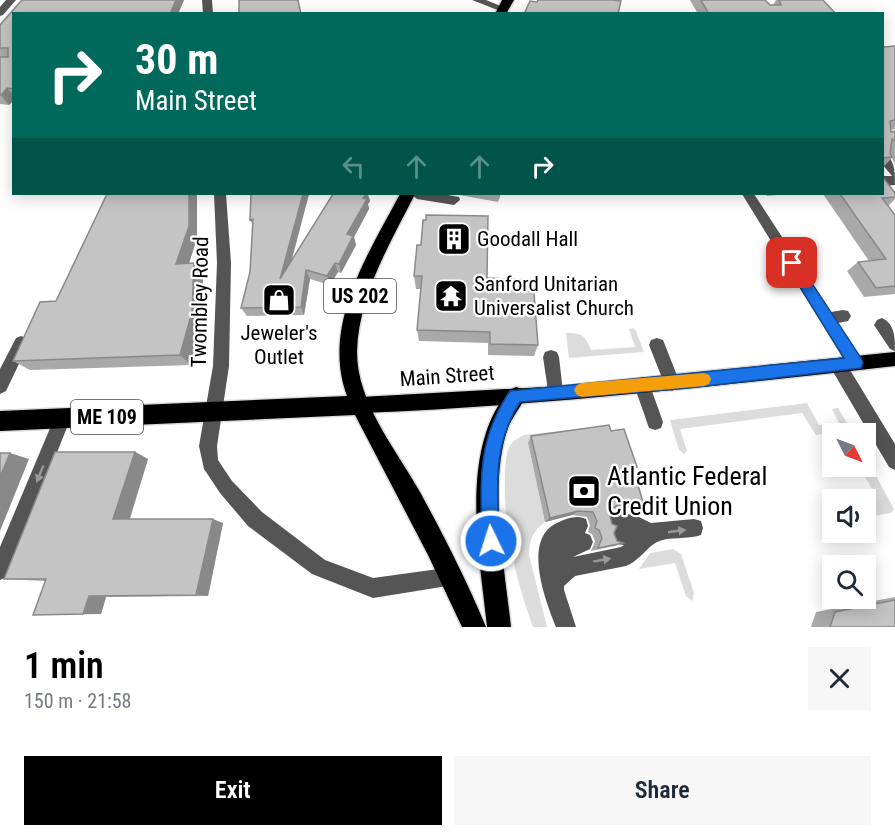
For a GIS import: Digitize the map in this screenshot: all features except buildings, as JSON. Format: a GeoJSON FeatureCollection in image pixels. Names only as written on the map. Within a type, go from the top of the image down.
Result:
{"type":"FeatureCollection","features":[{"type":"Feature","properties":{"kind":"highway","name":"US 202"},"geometry":{"type":"LineString","coordinates":[[407,195],[363,287],[353,322],[348,352],[350,371],[361,405],[453,577],[474,627]]}},
{"type":"Feature","properties":{"kind":"highway"},"geometry":{"type":"LineString","coordinates":[[499,627],[489,520],[489,471],[495,435],[504,414],[516,396]]}},
{"type":"Feature","properties":{"kind":"highway","name":"Main Street"},"geometry":{"type":"LineString","coordinates":[[0,421],[361,405]]}},
{"type":"Feature","properties":{"kind":"main road","name":"Main Street"},"geometry":{"type":"LineString","coordinates":[[361,405],[516,396],[895,359]]}},
{"type":"Feature","properties":{"kind":"street"},"geometry":{"type":"LineString","coordinates":[[0,13],[11,0]]}},
{"type":"Feature","properties":{"kind":"street"},"geometry":{"type":"LineString","coordinates":[[477,0],[504,7]]}},
{"type":"Feature","properties":{"kind":"street"},"geometry":{"type":"LineString","coordinates":[[884,158],[895,171]]}},
{"type":"Feature","properties":{"kind":"street","name":"Twombley Road"},"geometry":{"type":"LineString","coordinates":[[220,195],[224,283],[221,366],[208,446],[210,464],[226,487],[255,519],[319,567],[373,588],[453,577]]}},
{"type":"Feature","properties":{"kind":"street"},"geometry":{"type":"LineString","coordinates":[[423,195],[454,200]]}},
{"type":"Feature","properties":{"kind":"street"},"geometry":{"type":"LineString","coordinates":[[749,195],[802,280],[805,296],[827,319],[895,461]]}},
{"type":"Feature","properties":{"kind":"street"},"geometry":{"type":"LineString","coordinates":[[802,280],[818,277]]}},
{"type":"Feature","properties":{"kind":"street"},"geometry":{"type":"LineString","coordinates":[[827,319],[843,316]]}},
{"type":"Feature","properties":{"kind":"street"},"geometry":{"type":"LineString","coordinates":[[882,325],[895,344]]}},
{"type":"Feature","properties":{"kind":"street"},"geometry":{"type":"LineString","coordinates":[[0,386],[21,343]]}},
{"type":"Feature","properties":{"kind":"street"},"geometry":{"type":"LineString","coordinates":[[657,345],[672,382]]}},
{"type":"Feature","properties":{"kind":"street"},"geometry":{"type":"LineString","coordinates":[[551,357],[555,392]]}},
{"type":"Feature","properties":{"kind":"street"},"geometry":{"type":"LineString","coordinates":[[642,385],[655,422]]}},
{"type":"Feature","properties":{"kind":"street"},"geometry":{"type":"LineString","coordinates":[[0,570],[62,420]]}},
{"type":"Feature","properties":{"kind":"street"},"geometry":{"type":"LineString","coordinates":[[616,528],[652,534],[694,528]]}},
{"type":"Feature","properties":{"kind":"street"},"geometry":{"type":"LineString","coordinates":[[566,627],[552,584],[558,555],[581,534]]}},
{"type":"Feature","properties":{"kind":"street"},"geometry":{"type":"LineString","coordinates":[[552,584],[566,569],[626,555],[652,534]]}},
{"type":"Feature","properties":{"kind":"shaded area"},"geometry":{"type":"Polygon","coordinates":[[[633,328],[644,352],[569,358],[566,333],[582,336],[591,350],[635,347],[629,329],[633,328]]]}},
{"type":"Feature","properties":{"kind":"shaded area"},"geometry":{"type":"Polygon","coordinates":[[[807,403],[819,425],[822,425],[822,434],[816,435],[802,413],[680,429],[687,451],[684,454],[679,450],[670,420],[807,403]]]}},
{"type":"Feature","properties":{"kind":"shaded area"},"geometry":{"type":"Polygon","coordinates":[[[838,408],[847,423],[839,423],[832,409],[838,408]]]}},
{"type":"Feature","properties":{"kind":"shaded area"},"geometry":{"type":"Polygon","coordinates":[[[609,426],[528,443],[545,522],[532,536],[529,555],[547,627],[533,627],[511,551],[508,532],[505,473],[510,445],[524,435],[609,426]]]}},
{"type":"Feature","properties":{"kind":"shaded area"},"geometry":{"type":"Polygon","coordinates":[[[876,476],[894,509],[891,513],[876,515],[876,489],[872,489],[865,477],[876,476]]]}},
{"type":"Feature","properties":{"kind":"shaded area"},"geometry":{"type":"Polygon","coordinates":[[[673,549],[681,554],[694,593],[692,601],[686,596],[675,563],[639,569],[650,553],[673,549]]]}},
{"type":"Feature","properties":{"kind":"slow traffic"},"geometry":{"type":"LineString","coordinates":[[582,390],[704,379]]}},
{"type":"Feature","properties":{"kind":"place","name":"Goodall Hall"},"geometry":{"type":"Point","coordinates":[454,239]}},
{"type":"Feature","properties":{"kind":"place","name":"Sanford Unitarian Universalist Church"},"geometry":{"type":"Point","coordinates":[451,296]}},
{"type":"Feature","properties":{"kind":"place","name":"Jeweler's Outlet"},"geometry":{"type":"Point","coordinates":[279,300]}},
{"type":"Feature","properties":{"kind":"place","name":"Atlantic Federal Credit Union"},"geometry":{"type":"Point","coordinates":[584,491]}},
{"type":"Feature","properties":{"kind":"route"},"geometry":{"type":"LineString","coordinates":[[491,541],[489,471],[495,435],[504,414],[516,396],[689,381],[855,363],[792,263]]}}]}
